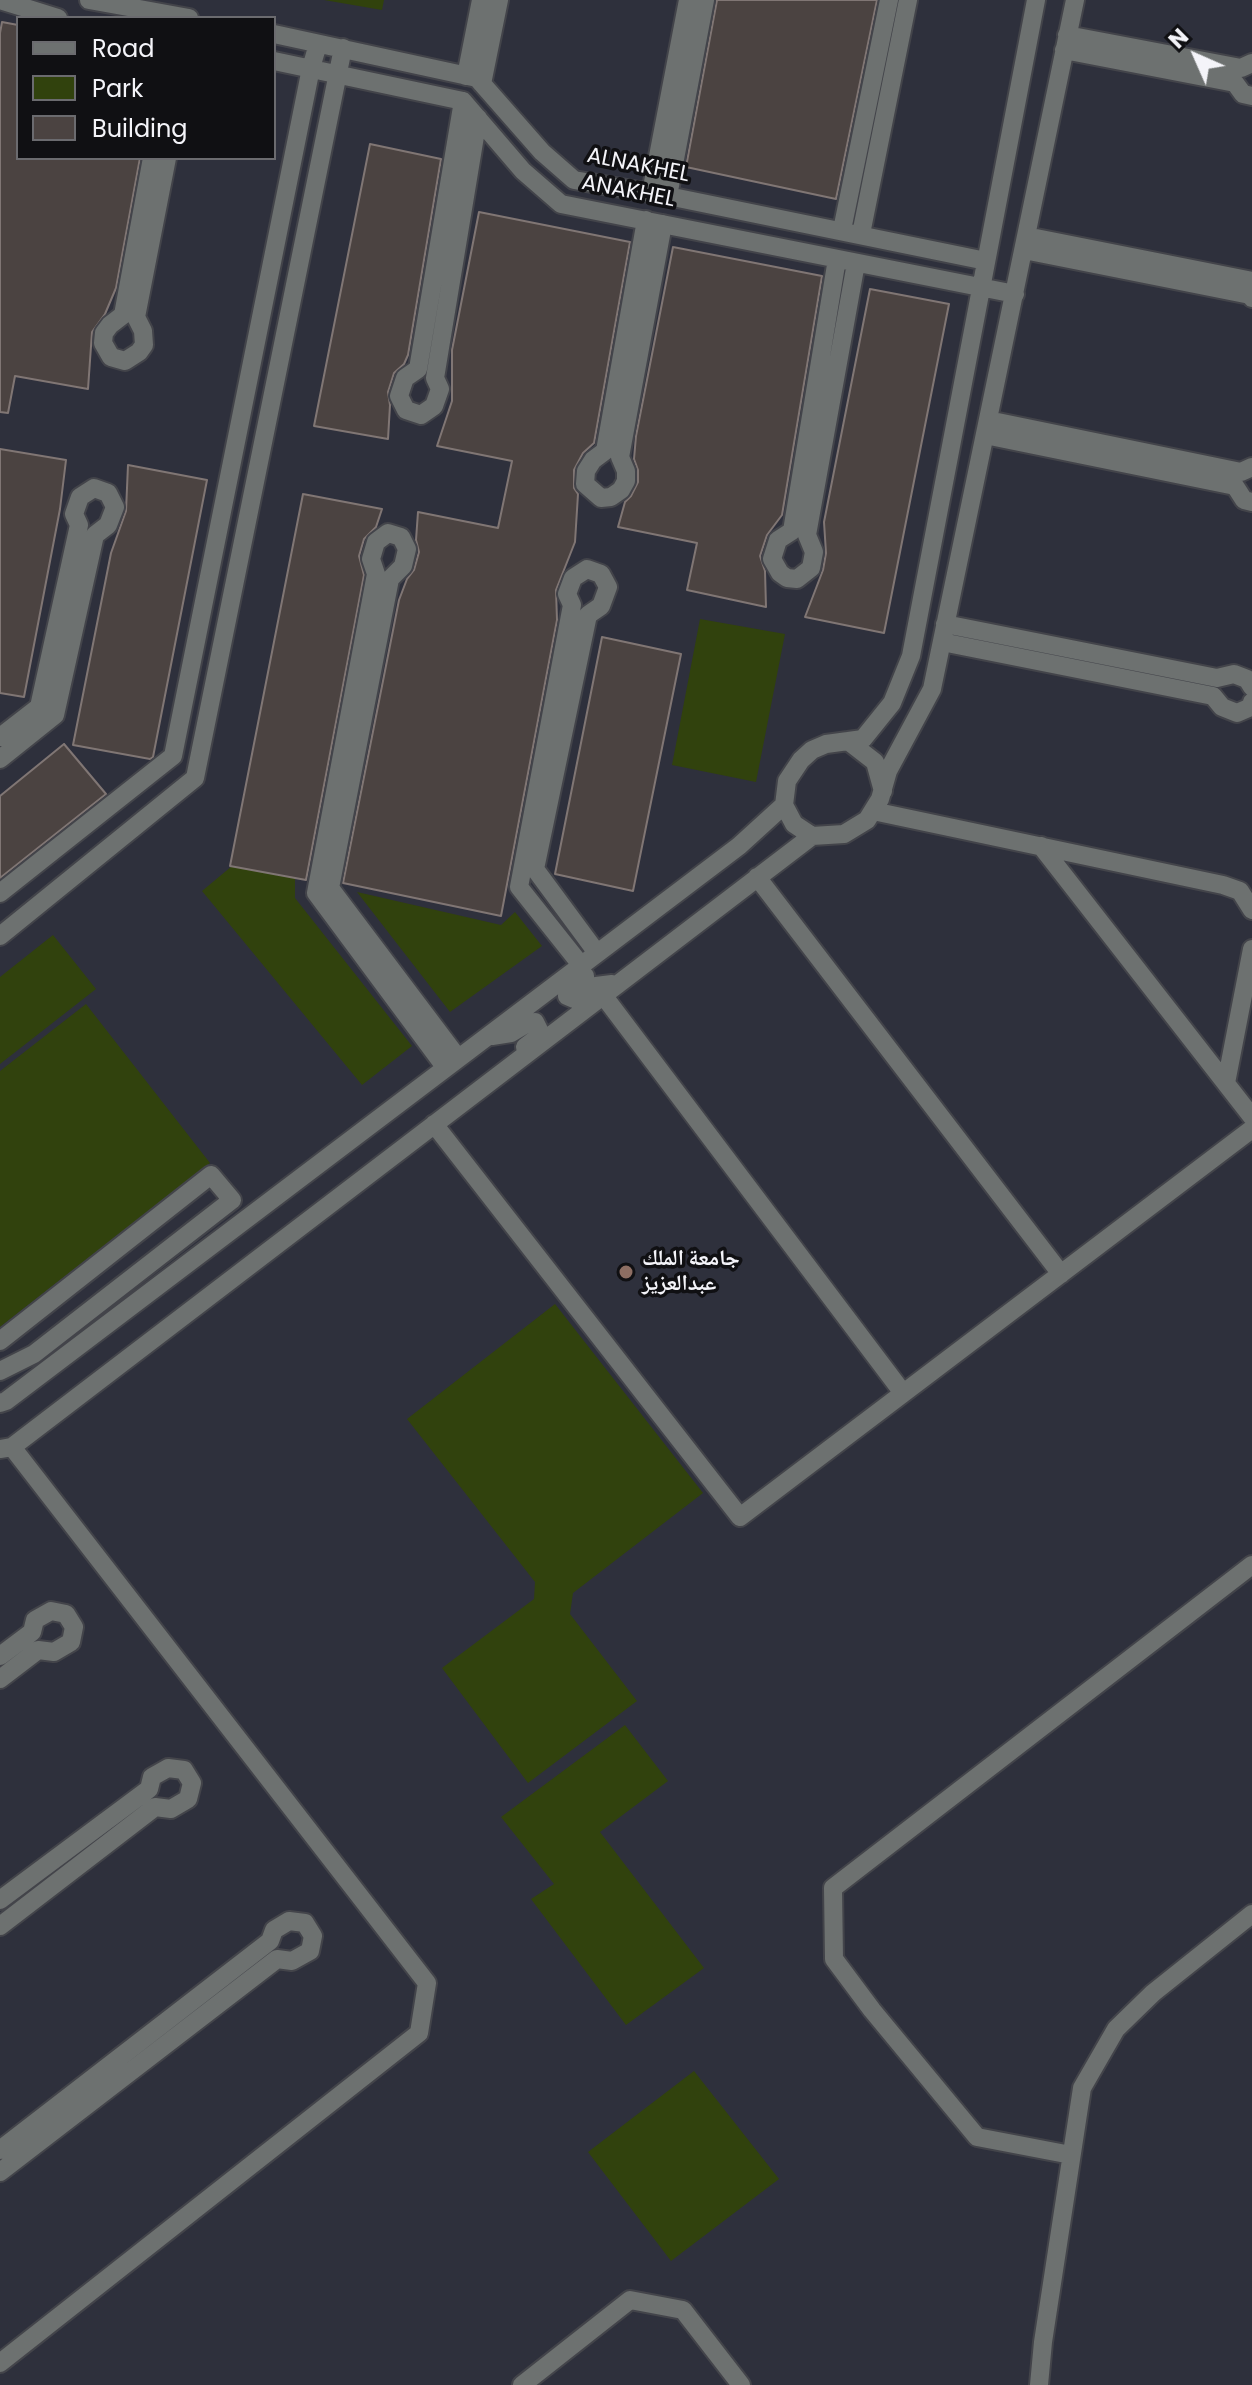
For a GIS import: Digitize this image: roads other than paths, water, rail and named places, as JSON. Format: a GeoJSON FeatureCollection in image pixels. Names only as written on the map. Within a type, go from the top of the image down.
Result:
{"type":"FeatureCollection","features":[{"type":"Feature","properties":{"kind":"street"},"geometry":{"type":"LineString","coordinates":[[0,0],[52,16]]}},
{"type":"Feature","properties":{"kind":"street"},"geometry":{"type":"LineString","coordinates":[[89,0],[180,14],[191,0]]}},
{"type":"Feature","properties":{"kind":"street"},"geometry":{"type":"LineString","coordinates":[[474,80],[481,0]]}},
{"type":"Feature","properties":{"kind":"street"},"geometry":{"type":"LineString","coordinates":[[474,80],[499,0]]}},
{"type":"Feature","properties":{"kind":"street"},"geometry":{"type":"LineString","coordinates":[[660,195],[688,0]]}},
{"type":"Feature","properties":{"kind":"street"},"geometry":{"type":"LineString","coordinates":[[660,195],[705,0]]}},
{"type":"Feature","properties":{"kind":"street"},"geometry":{"type":"LineString","coordinates":[[842,230],[889,0]]}},
{"type":"Feature","properties":{"kind":"street"},"geometry":{"type":"LineString","coordinates":[[861,234],[908,0]]}},
{"type":"Feature","properties":{"kind":"street"},"geometry":{"type":"LineString","coordinates":[[812,836],[794,824],[784,805],[787,781],[812,750],[826,744],[863,739],[892,703],[911,656],[1036,0]]}},
{"type":"Feature","properties":{"kind":"street"},"geometry":{"type":"LineString","coordinates":[[0,2363],[419,2033],[427,1983],[6,1448],[812,836],[844,834],[867,820],[883,791],[888,771],[932,689],[1075,0]]}},
{"type":"Feature","properties":{"kind":"street"},"geometry":{"type":"LineString","coordinates":[[276,34],[474,80]]}},
{"type":"Feature","properties":{"kind":"street"},"geometry":{"type":"LineString","coordinates":[[1066,42],[1241,68],[1252,63]]}},
{"type":"Feature","properties":{"kind":"street"},"geometry":{"type":"LineString","coordinates":[[1066,42],[1235,83],[1243,94],[1252,96]]}},
{"type":"Feature","properties":{"kind":"street"},"geometry":{"type":"LineString","coordinates":[[0,893],[173,756],[318,44]]}},
{"type":"Feature","properties":{"kind":"street"},"geometry":{"type":"LineString","coordinates":[[0,936],[195,778],[343,48]]}},
{"type":"Feature","properties":{"kind":"street"},"geometry":{"type":"LineString","coordinates":[[276,61],[463,101],[418,369],[405,378],[399,396],[406,410],[421,415],[434,406],[440,389],[435,378],[478,118]]}},
{"type":"Feature","properties":{"kind":"street","name":"ALNAKHEL"},"geometry":{"type":"LineString","coordinates":[[474,80],[542,152],[574,180],[842,230],[986,261]]}},
{"type":"Feature","properties":{"kind":"street","name":"ANAKHEL"},"geometry":{"type":"LineString","coordinates":[[463,101],[523,171],[561,204],[1015,294]]}},
{"type":"Feature","properties":{"kind":"street"},"geometry":{"type":"LineString","coordinates":[[152,160],[123,315],[104,333],[103,343],[111,357],[125,361],[144,345],[143,331],[136,317],[167,160]]}},
{"type":"Feature","properties":{"kind":"street"},"geometry":{"type":"LineString","coordinates":[[654,222],[620,457],[626,471],[626,481],[621,490],[611,497],[601,498],[585,484],[586,471],[593,460],[605,451],[654,222]]}},
{"type":"Feature","properties":{"kind":"street"},"geometry":{"type":"LineString","coordinates":[[1025,243],[1252,281]]}},
{"type":"Feature","properties":{"kind":"street"},"geometry":{"type":"LineString","coordinates":[[1025,243],[1250,295],[1252,298]]}},
{"type":"Feature","properties":{"kind":"street"},"geometry":{"type":"LineString","coordinates":[[847,261],[807,535],[814,552],[811,568],[797,579],[787,578],[772,559],[778,540],[792,531],[847,261]]}},
{"type":"Feature","properties":{"kind":"street"},"geometry":{"type":"LineString","coordinates":[[986,428],[1241,472],[1252,467]]}},
{"type":"Feature","properties":{"kind":"street"},"geometry":{"type":"LineString","coordinates":[[986,428],[1235,486],[1244,500],[1252,502]]}},
{"type":"Feature","properties":{"kind":"street"},"geometry":{"type":"LineString","coordinates":[[0,737],[39,707],[79,525],[74,514],[80,497],[94,488],[108,493],[115,507],[108,525],[95,535],[55,715],[0,759]]}},
{"type":"Feature","properties":{"kind":"street"},"geometry":{"type":"LineString","coordinates":[[388,533],[401,537],[407,549],[403,566],[390,579],[330,888],[452,1062],[316,893],[376,574],[371,559],[376,542],[388,533]]}},
{"type":"Feature","properties":{"kind":"street"},"geometry":{"type":"LineString","coordinates":[[597,953],[535,869],[588,615],[601,606],[608,587],[601,574],[587,569],[573,578],[567,594],[572,605],[519,887],[597,953],[610,957],[569,988],[567,996],[574,999],[596,986],[619,983]]}},
{"type":"Feature","properties":{"kind":"street"},"geometry":{"type":"LineString","coordinates":[[944,633],[1217,678],[1234,674],[1247,679],[1252,687]]}},
{"type":"Feature","properties":{"kind":"street"},"geometry":{"type":"LineString","coordinates":[[944,633],[1213,696],[1222,707],[1237,713],[1251,707],[1252,702]]}},
{"type":"Feature","properties":{"kind":"street"},"geometry":{"type":"LineString","coordinates":[[848,741],[875,762],[883,791]]}},
{"type":"Feature","properties":{"kind":"street"},"geometry":{"type":"LineString","coordinates":[[0,1403],[739,846],[784,805]]}},
{"type":"Feature","properties":{"kind":"street"},"geometry":{"type":"LineString","coordinates":[[873,811],[1223,885],[1240,891],[1252,910]]}},
{"type":"Feature","properties":{"kind":"street"},"geometry":{"type":"LineString","coordinates":[[1041,846],[1252,1117]]}},
{"type":"Feature","properties":{"kind":"street"},"geometry":{"type":"LineString","coordinates":[[757,877],[1061,1274]]}},
{"type":"Feature","properties":{"kind":"street"},"geometry":{"type":"LineString","coordinates":[[1226,1083],[1252,949]]}},
{"type":"Feature","properties":{"kind":"street"},"geometry":{"type":"LineString","coordinates":[[603,995],[903,1393]]}},
{"type":"Feature","properties":{"kind":"street"},"geometry":{"type":"LineString","coordinates":[[486,1037],[511,1033],[535,1022],[539,1030],[537,1038],[512,1058],[498,1075]]}},
{"type":"Feature","properties":{"kind":"street"},"geometry":{"type":"LineString","coordinates":[[434,1124],[740,1517],[1252,1129]]}},
{"type":"Feature","properties":{"kind":"street"},"geometry":{"type":"LineString","coordinates":[[0,1341],[211,1175],[232,1200],[34,1354],[0,1371]]}},
{"type":"Feature","properties":{"kind":"street"},"geometry":{"type":"LineString","coordinates":[[1071,2155],[977,2137],[834,1959],[833,1888],[1252,1565]]}},
{"type":"Feature","properties":{"kind":"street"},"geometry":{"type":"LineString","coordinates":[[0,1656],[32,1632],[35,1620],[51,1611],[66,1614],[74,1627],[71,1642],[54,1652],[38,1650],[0,1679]]}},
{"type":"Feature","properties":{"kind":"street"},"geometry":{"type":"LineString","coordinates":[[0,1900],[149,1789],[152,1777],[168,1768],[184,1770],[192,1783],[188,1799],[171,1809],[155,1807],[0,1926]]}},
{"type":"Feature","properties":{"kind":"street"},"geometry":{"type":"LineString","coordinates":[[1039,2385],[1082,2088],[1116,2029],[1153,1993],[1252,1914]]}},
{"type":"Feature","properties":{"kind":"street"},"geometry":{"type":"LineString","coordinates":[[0,2150],[270,1941],[274,1930],[289,1921],[305,1923],[313,1936],[310,1951],[292,1961],[277,1959],[0,2172]]}},
{"type":"Feature","properties":{"kind":"street"},"geometry":{"type":"LineString","coordinates":[[522,2385],[630,2300],[683,2310],[741,2385]]}},
{"type":"Feature","properties":{"kind":"place","name":"جامعة الملك عبدالعزيز"},"geometry":{"type":"Point","coordinates":[626,1272]}}]}
